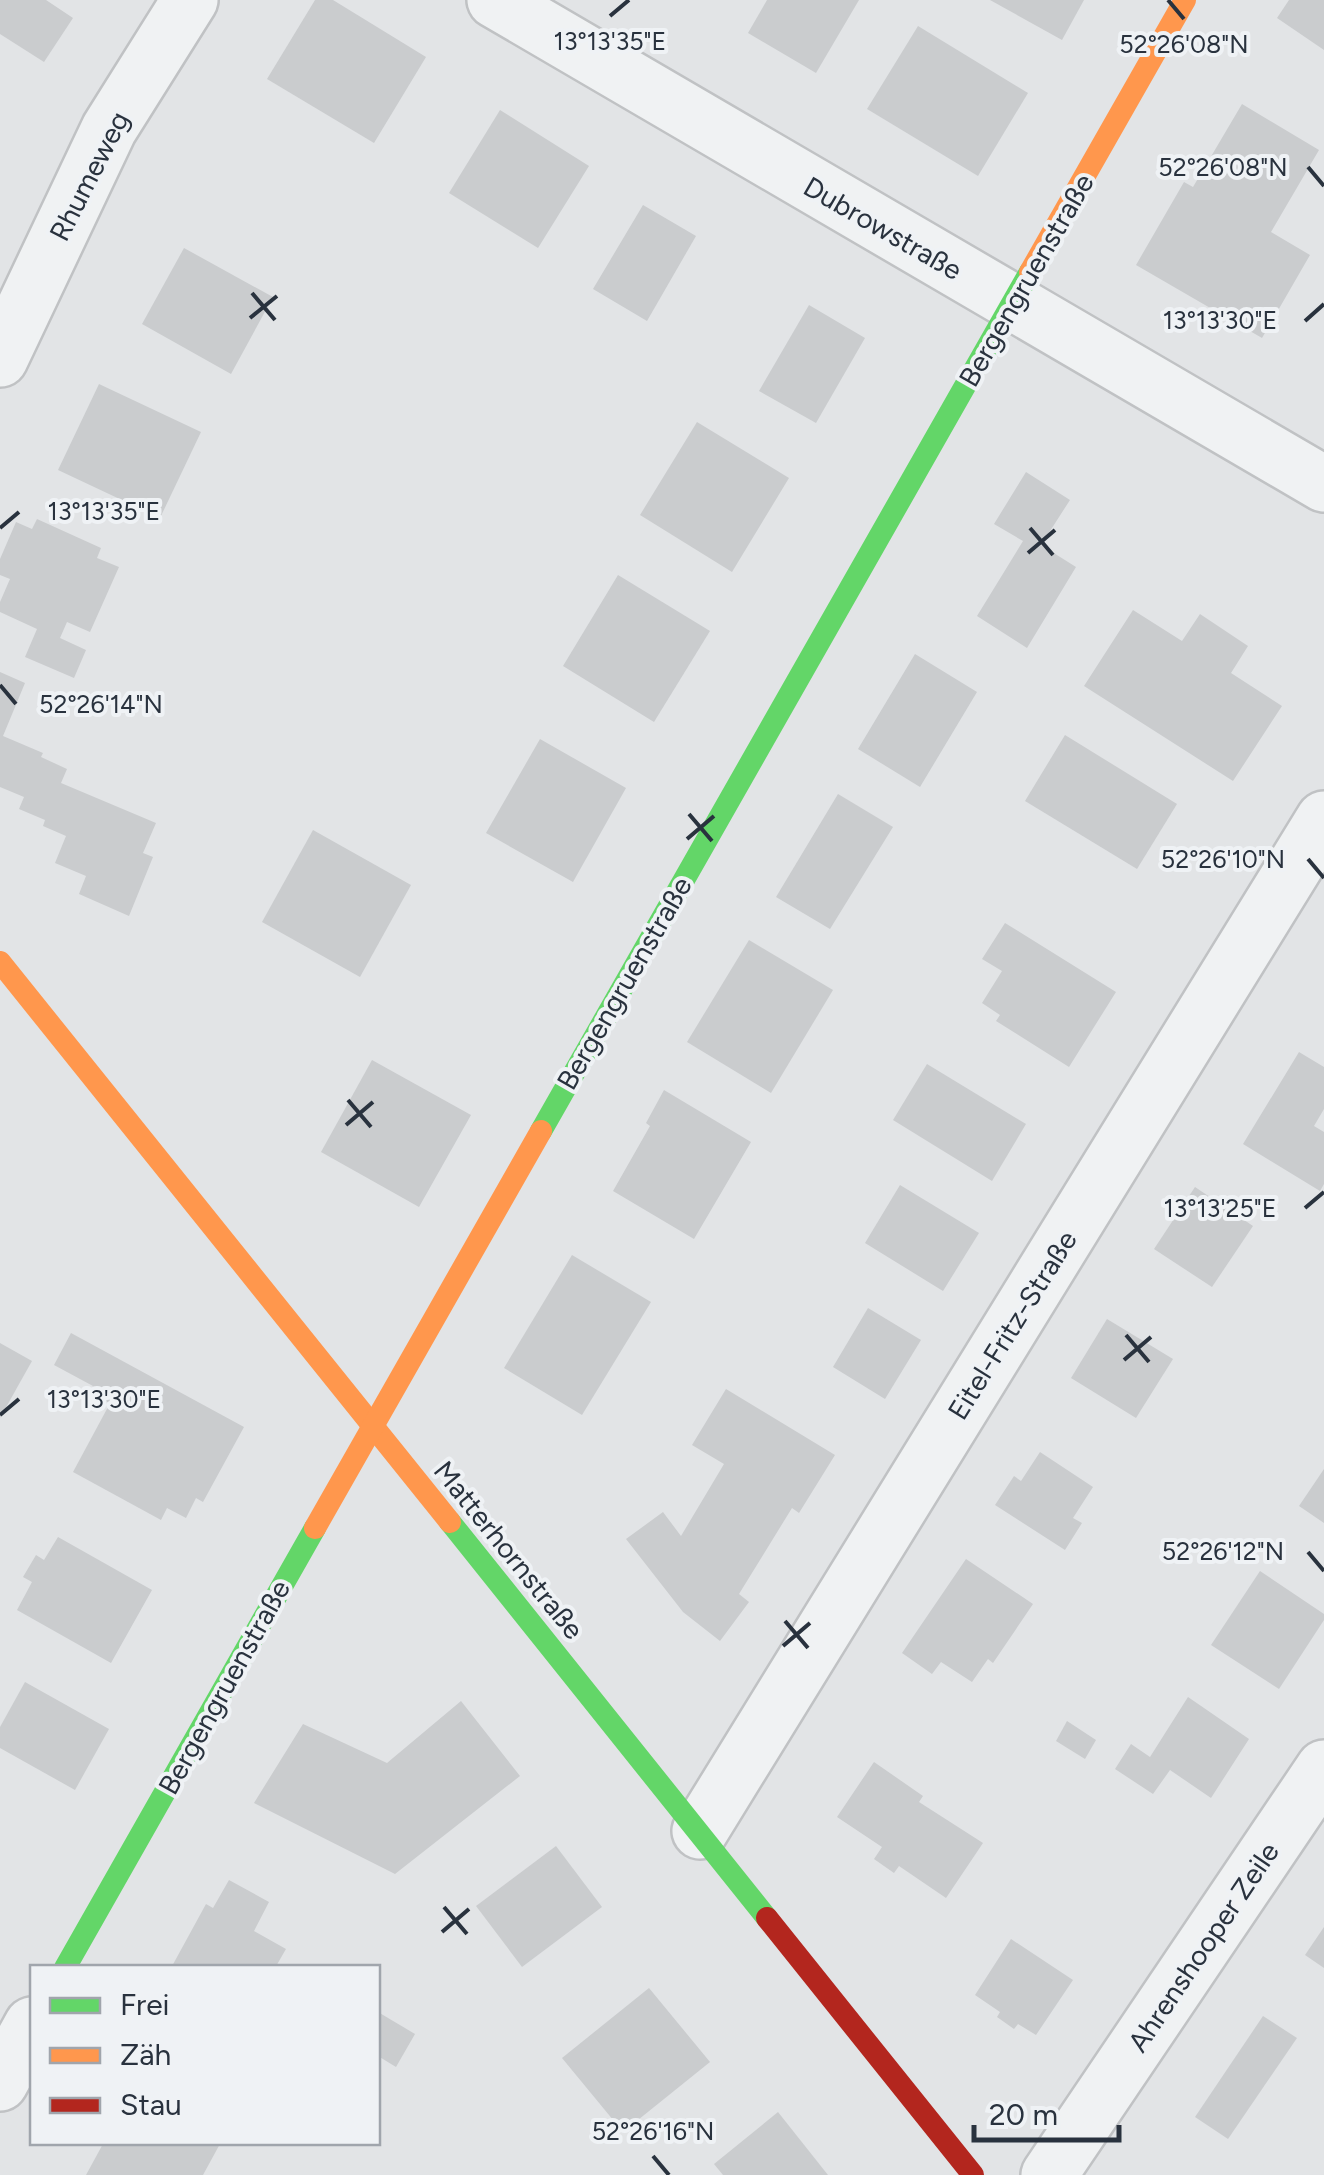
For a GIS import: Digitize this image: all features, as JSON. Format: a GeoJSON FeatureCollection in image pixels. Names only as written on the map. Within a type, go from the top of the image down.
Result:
{"type":"FeatureCollection","features":[{"type":"Feature","properties":{"kind":"street","name":"Rhumeweg"},"geometry":{"type":"LineString","coordinates":[[0,359],[109,130],[190,0]]}},
{"type":"Feature","properties":{"kind":"street","name":"Dubrowstraße"},"geometry":{"type":"LineString","coordinates":[[495,0],[1324,484]]}},
{"type":"Feature","properties":{"kind":"street","name":"Bergengruenstraße"},"geometry":{"type":"LineString","coordinates":[[67,1965],[1185,0]]}},
{"type":"Feature","properties":{"kind":"street","name":"Eitel-Fritz-Straße"},"geometry":{"type":"LineString","coordinates":[[700,1831],[1324,818]]}},
{"type":"Feature","properties":{"kind":"street","name":"Matterhornstraße"},"geometry":{"type":"LineString","coordinates":[[0,962],[973,2175]]}},
{"type":"Feature","properties":{"kind":"street","name":"Ahrenshooper Zeile"},"geometry":{"type":"LineString","coordinates":[[1049,2175],[1324,1768]]}},
{"type":"Feature","properties":{"kind":"street"},"geometry":{"type":"LineString","coordinates":[[0,2082],[30,2029]]}},
{"type":"Feature","properties":{"kind":"building"},"geometry":{"type":"Polygon","coordinates":[[[0,0],[46,0],[73,18],[44,62],[0,34],[0,0]]]}},
{"type":"Feature","properties":{"kind":"building"},"geometry":{"type":"Polygon","coordinates":[[[315,0],[333,0],[426,57],[374,143],[267,79],[315,0]]]}},
{"type":"Feature","properties":{"kind":"building"},"geometry":{"type":"Polygon","coordinates":[[[767,0],[859,0],[816,73],[748,33],[767,0]]]}},
{"type":"Feature","properties":{"kind":"building"},"geometry":{"type":"Polygon","coordinates":[[[990,0],[1084,0],[1062,40],[990,0]]]}},
{"type":"Feature","properties":{"kind":"building"},"geometry":{"type":"Polygon","coordinates":[[[1289,0],[1324,0],[1324,50],[1277,18],[1289,0]]]}},
{"type":"Feature","properties":{"kind":"building"},"geometry":{"type":"Polygon","coordinates":[[[918,26],[1028,93],[978,176],[867,109],[918,26]]]}},
{"type":"Feature","properties":{"kind":"building"},"geometry":{"type":"Polygon","coordinates":[[[1242,104],[1319,150],[1271,232],[1310,255],[1262,338],[1136,265],[1184,182],[1193,187],[1242,104]]]}},
{"type":"Feature","properties":{"kind":"building"},"geometry":{"type":"Polygon","coordinates":[[[500,110],[589,166],[538,248],[449,193],[500,110]]]}},
{"type":"Feature","properties":{"kind":"building"},"geometry":{"type":"Polygon","coordinates":[[[643,205],[696,236],[647,321],[593,289],[643,205]]]}},
{"type":"Feature","properties":{"kind":"building"},"geometry":{"type":"Polygon","coordinates":[[[184,248],[273,297],[231,374],[142,324],[184,248]]]}},
{"type":"Feature","properties":{"kind":"building"},"geometry":{"type":"Polygon","coordinates":[[[809,305],[865,338],[816,423],[759,391],[809,305]]]}},
{"type":"Feature","properties":{"kind":"building"},"geometry":{"type":"Polygon","coordinates":[[[99,384],[201,432],[160,518],[58,470],[99,384]]]}},
{"type":"Feature","properties":{"kind":"building"},"geometry":{"type":"Polygon","coordinates":[[[697,422],[789,478],[732,572],[640,515],[697,422]]]}},
{"type":"Feature","properties":{"kind":"building"},"geometry":{"type":"Polygon","coordinates":[[[1026,472],[1070,500],[1041,545],[1076,567],[1027,648],[977,616],[1023,541],[994,524],[1026,472]]]}},
{"type":"Feature","properties":{"kind":"building"},"geometry":{"type":"Polygon","coordinates":[[[37,519],[101,548],[97,558],[119,567],[90,632],[67,622],[60,638],[86,650],[74,678],[25,657],[37,629],[0,612],[10,579],[0,575],[0,559],[16,522],[32,529],[37,519]]]}},
{"type":"Feature","properties":{"kind":"building"},"geometry":{"type":"Polygon","coordinates":[[[618,575],[710,631],[654,722],[563,666],[618,575]]]}},
{"type":"Feature","properties":{"kind":"building"},"geometry":{"type":"Polygon","coordinates":[[[1133,610],[1182,641],[1200,614],[1248,646],[1231,673],[1282,706],[1233,781],[1084,686],[1133,610]]]}},
{"type":"Feature","properties":{"kind":"building"},"geometry":{"type":"Polygon","coordinates":[[[915,654],[977,692],[920,787],[858,749],[915,654]]]}},
{"type":"Feature","properties":{"kind":"building"},"geometry":{"type":"Polygon","coordinates":[[[0,672],[25,683],[3,736],[43,753],[41,757],[67,769],[61,783],[156,823],[143,853],[153,857],[129,916],[79,894],[86,876],[55,863],[66,836],[43,826],[45,820],[19,809],[24,797],[0,787],[0,672]]]}},
{"type":"Feature","properties":{"kind":"building"},"geometry":{"type":"Polygon","coordinates":[[[1065,735],[1177,804],[1137,869],[1025,801],[1065,735]]]}},
{"type":"Feature","properties":{"kind":"building"},"geometry":{"type":"Polygon","coordinates":[[[540,739],[626,788],[573,882],[486,833],[540,739]]]}},
{"type":"Feature","properties":{"kind":"building"},"geometry":{"type":"Polygon","coordinates":[[[838,794],[893,827],[830,929],[776,897],[838,794]]]}},
{"type":"Feature","properties":{"kind":"building"},"geometry":{"type":"Polygon","coordinates":[[[313,830],[411,885],[360,977],[262,922],[313,830]]]}},
{"type":"Feature","properties":{"kind":"building"},"geometry":{"type":"Polygon","coordinates":[[[1005,923],[1116,992],[1069,1067],[996,1021],[1000,1015],[982,1003],[1002,971],[982,959],[1005,923]]]}},
{"type":"Feature","properties":{"kind":"building"},"geometry":{"type":"Polygon","coordinates":[[[749,940],[833,990],[771,1093],[687,1042],[749,940]]]}},
{"type":"Feature","properties":{"kind":"building"},"geometry":{"type":"Polygon","coordinates":[[[1299,1052],[1324,1067],[1324,1109],[1314,1126],[1324,1132],[1324,1184],[1320,1191],[1243,1144],[1299,1052]]]}},
{"type":"Feature","properties":{"kind":"building"},"geometry":{"type":"Polygon","coordinates":[[[372,1060],[471,1115],[419,1207],[321,1152],[372,1060]]]}},
{"type":"Feature","properties":{"kind":"building"},"geometry":{"type":"Polygon","coordinates":[[[927,1064],[1026,1124],[992,1181],[893,1120],[927,1064]]]}},
{"type":"Feature","properties":{"kind":"building"},"geometry":{"type":"Polygon","coordinates":[[[664,1090],[751,1142],[694,1239],[613,1191],[650,1126],[646,1123],[664,1090]]]}},
{"type":"Feature","properties":{"kind":"building"},"geometry":{"type":"Polygon","coordinates":[[[900,1185],[979,1233],[943,1291],[865,1243],[900,1185]]]}},
{"type":"Feature","properties":{"kind":"building"},"geometry":{"type":"Polygon","coordinates":[[[1195,1187],[1253,1226],[1212,1287],[1154,1249],[1195,1187]]]}},
{"type":"Feature","properties":{"kind":"building"},"geometry":{"type":"Polygon","coordinates":[[[572,1255],[651,1302],[582,1415],[504,1368],[572,1255]]]}},
{"type":"Feature","properties":{"kind":"building"},"geometry":{"type":"Polygon","coordinates":[[[868,1308],[921,1340],[885,1399],[833,1367],[868,1308]]]}},
{"type":"Feature","properties":{"kind":"building"},"geometry":{"type":"Polygon","coordinates":[[[1107,1319],[1173,1359],[1136,1418],[1071,1378],[1107,1319]]]}},
{"type":"Feature","properties":{"kind":"building"},"geometry":{"type":"Polygon","coordinates":[[[71,1333],[244,1427],[203,1502],[196,1498],[186,1518],[167,1508],[161,1520],[73,1472],[108,1407],[88,1396],[93,1386],[54,1365],[71,1333]]]}},
{"type":"Feature","properties":{"kind":"building"},"geometry":{"type":"Polygon","coordinates":[[[0,1343],[32,1361],[0,1418],[0,1343]]]}},
{"type":"Feature","properties":{"kind":"building"},"geometry":{"type":"Polygon","coordinates":[[[726,1389],[835,1455],[799,1513],[792,1508],[739,1594],[749,1602],[720,1641],[683,1612],[626,1539],[663,1512],[681,1536],[724,1464],[692,1445],[726,1389]]]}},
{"type":"Feature","properties":{"kind":"building"},"geometry":{"type":"Polygon","coordinates":[[[1040,1452],[1093,1487],[1073,1518],[1082,1523],[1065,1550],[995,1505],[1014,1476],[1021,1481],[1040,1452]]]}},
{"type":"Feature","properties":{"kind":"building"},"geometry":{"type":"Polygon","coordinates":[[[1324,1469],[1324,1523],[1299,1506],[1324,1469]]]}},
{"type":"Feature","properties":{"kind":"building"},"geometry":{"type":"Polygon","coordinates":[[[58,1537],[152,1590],[111,1663],[17,1610],[32,1582],[23,1577],[36,1555],[44,1560],[58,1537]]]}},
{"type":"Feature","properties":{"kind":"building"},"geometry":{"type":"Polygon","coordinates":[[[966,1559],[1033,1604],[993,1663],[988,1659],[972,1682],[941,1662],[932,1674],[902,1653],[966,1559]]]}},
{"type":"Feature","properties":{"kind":"building"},"geometry":{"type":"Polygon","coordinates":[[[1260,1571],[1324,1614],[1324,1620],[1279,1689],[1211,1645],[1260,1571]]]}},
{"type":"Feature","properties":{"kind":"building"},"geometry":{"type":"Polygon","coordinates":[[[25,1682],[109,1729],[75,1790],[0,1748],[0,1727],[25,1682]]]}},
{"type":"Feature","properties":{"kind":"building"},"geometry":{"type":"Polygon","coordinates":[[[1188,1697],[1249,1739],[1211,1798],[1170,1770],[1153,1794],[1115,1769],[1131,1744],[1150,1757],[1188,1697]]]}},
{"type":"Feature","properties":{"kind":"building"},"geometry":{"type":"Polygon","coordinates":[[[461,1701],[520,1776],[395,1874],[254,1803],[303,1724],[387,1763],[461,1701]]]}},
{"type":"Feature","properties":{"kind":"building"},"geometry":{"type":"Polygon","coordinates":[[[1067,1721],[1096,1740],[1085,1759],[1056,1741],[1067,1721]]]}},
{"type":"Feature","properties":{"kind":"building"},"geometry":{"type":"Polygon","coordinates":[[[874,1762],[923,1796],[919,1802],[983,1843],[946,1898],[899,1866],[894,1873],[874,1859],[882,1847],[837,1817],[874,1762]]]}},
{"type":"Feature","properties":{"kind":"building"},"geometry":{"type":"Polygon","coordinates":[[[556,1846],[602,1907],[522,1967],[476,1906],[556,1846]]]}},
{"type":"Feature","properties":{"kind":"building"},"geometry":{"type":"Polygon","coordinates":[[[229,1880],[269,1902],[254,1931],[286,1949],[277,1965],[173,1965],[206,1904],[213,1908],[229,1880]]]}},
{"type":"Feature","properties":{"kind":"building"},"geometry":{"type":"Polygon","coordinates":[[[1324,1927],[1324,1968],[1305,1955],[1324,1927]]]}},
{"type":"Feature","properties":{"kind":"building"},"geometry":{"type":"Polygon","coordinates":[[[1011,1939],[1073,1980],[1036,2035],[1018,2024],[1014,2029],[997,2017],[1000,2012],[975,1995],[1011,1939]]]}},
{"type":"Feature","properties":{"kind":"building"},"geometry":{"type":"Polygon","coordinates":[[[649,1988],[710,2062],[623,2132],[562,2058],[649,1988]]]}},
{"type":"Feature","properties":{"kind":"building"},"geometry":{"type":"Polygon","coordinates":[[[380,2013],[415,2034],[396,2067],[380,2057],[380,2013]]]}},
{"type":"Feature","properties":{"kind":"building"},"geometry":{"type":"Polygon","coordinates":[[[1263,2016],[1297,2038],[1228,2139],[1195,2117],[1263,2016]]]}},
{"type":"Feature","properties":{"kind":"building"},"geometry":{"type":"Polygon","coordinates":[[[778,2112],[828,2175],[723,2175],[714,2164],[778,2112]]]}},
{"type":"Feature","properties":{"kind":"building"},"geometry":{"type":"Polygon","coordinates":[[[102,2145],[219,2145],[203,2175],[86,2175],[102,2145]]]}},
{"type":"Feature","properties":{"kind":"traffic: fast"},"geometry":{"type":"LineString","coordinates":[[541,1131],[1030,272]]}},
{"type":"Feature","properties":{"kind":"traffic: fast"},"geometry":{"type":"LineString","coordinates":[[450,1522],[767,1918]]}},
{"type":"Feature","properties":{"kind":"traffic: fast"},"geometry":{"type":"LineString","coordinates":[[67,1965],[315,1528]]}},
{"type":"Feature","properties":{"kind":"traffic: slow"},"geometry":{"type":"LineString","coordinates":[[1030,272],[1185,0]]}},
{"type":"Feature","properties":{"kind":"traffic: slow"},"geometry":{"type":"LineString","coordinates":[[0,962],[450,1522]]}},
{"type":"Feature","properties":{"kind":"traffic: slow"},"geometry":{"type":"LineString","coordinates":[[315,1528],[541,1131]]}},
{"type":"Feature","properties":{"kind":"traffic: jam"},"geometry":{"type":"LineString","coordinates":[[767,1918],[973,2175]]}}]}
